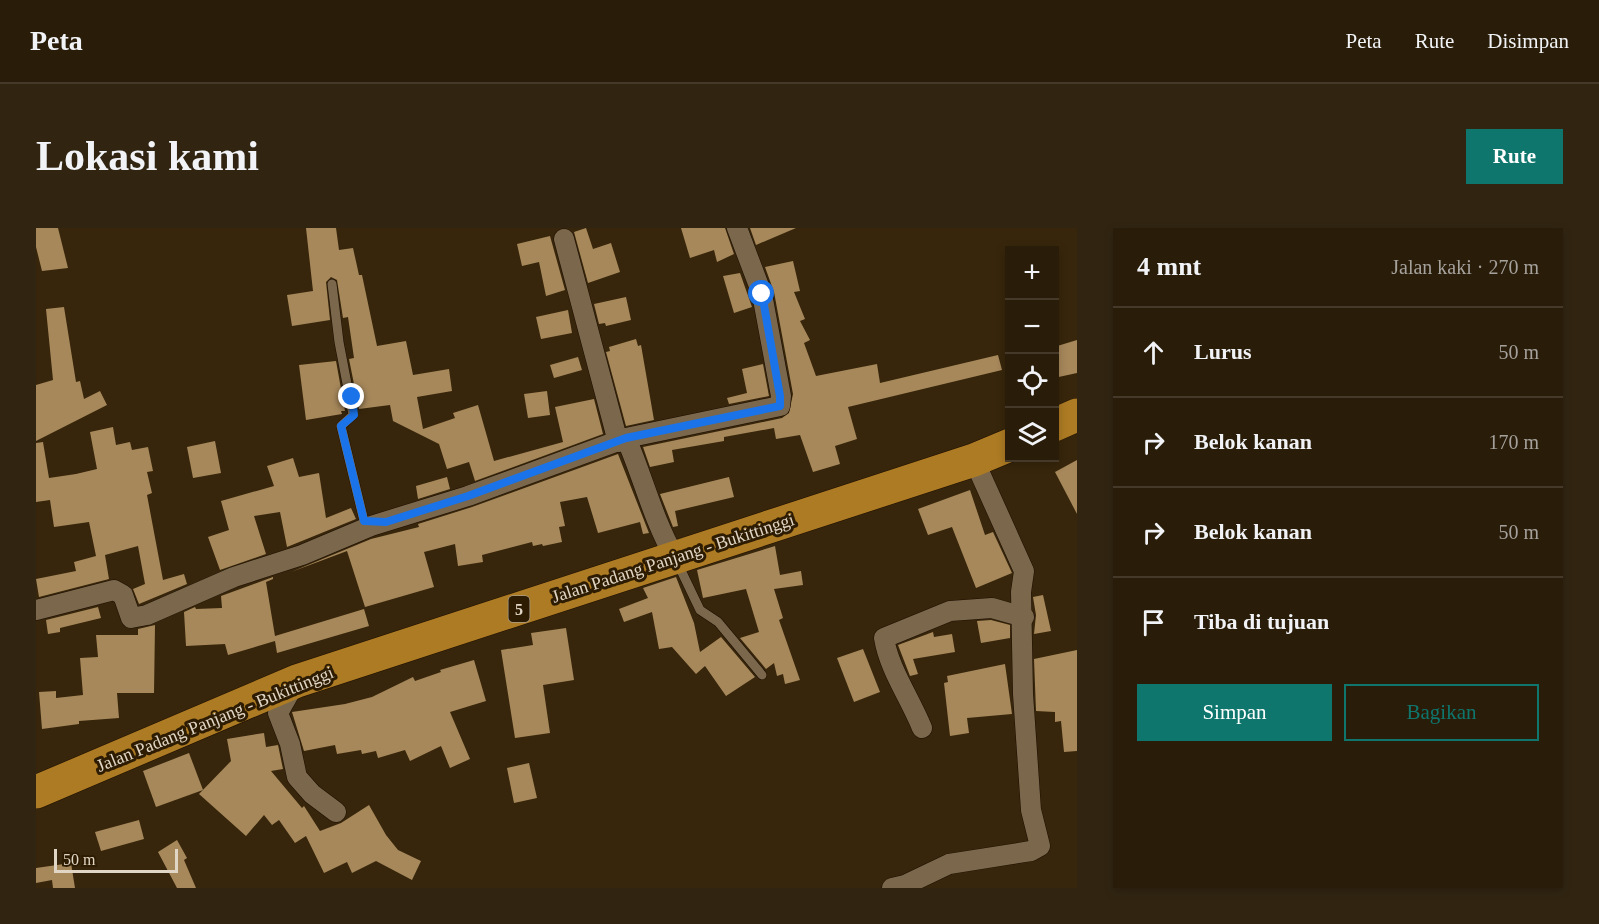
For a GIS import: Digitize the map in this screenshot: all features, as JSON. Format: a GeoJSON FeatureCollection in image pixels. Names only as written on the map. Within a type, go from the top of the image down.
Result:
{"type":"FeatureCollection","features":[{"type":"Feature","properties":{"kind":"highway"},"geometry":{"type":"LineString","coordinates":[[1059,423],[1077,415]]}},
{"type":"Feature","properties":{"kind":"highway","name":"Jalan Padang Panjang - Bukittinggi"},"geometry":{"type":"LineString","coordinates":[[36,792],[297,681],[674,556],[974,460],[1005,447]]}},
{"type":"Feature","properties":{"kind":"street"},"geometry":{"type":"LineString","coordinates":[[36,610],[114,590],[123,595],[130,618],[147,615],[234,577],[302,555],[386,522],[468,496],[622,440],[780,406],[762,294],[737,228]]}},
{"type":"Feature","properties":{"kind":"street"},"geometry":{"type":"LineString","coordinates":[[564,239],[622,440],[640,469],[662,534],[674,556]]}},
{"type":"Feature","properties":{"kind":"street"},"geometry":{"type":"LineString","coordinates":[[892,888],[905,885],[950,864],[1031,851],[1040,846],[1031,810],[1023,694],[1022,592],[1024,571],[974,460]]}},
{"type":"Feature","properties":{"kind":"street"},"geometry":{"type":"LineString","coordinates":[[922,728],[909,695],[887,655],[884,638],[950,612],[992,608],[1024,617]]}},
{"type":"Feature","properties":{"kind":"street"},"geometry":{"type":"LineString","coordinates":[[297,681],[278,713],[290,744],[297,777],[312,794],[336,812]]}},
{"type":"Feature","properties":{"kind":"lane"},"geometry":{"type":"LineString","coordinates":[[332,284],[339,342],[354,415],[341,426],[364,521],[386,522]]}},
{"type":"Feature","properties":{"kind":"lane"},"geometry":{"type":"LineString","coordinates":[[674,556],[692,588],[700,609],[718,622],[762,675]]}},
{"type":"Feature","properties":{"kind":"building"},"geometry":{"type":"Polygon","coordinates":[[[36,228],[58,228],[68,268],[42,271],[36,247],[36,228]]]}},
{"type":"Feature","properties":{"kind":"building"},"geometry":{"type":"Polygon","coordinates":[[[306,228],[336,228],[339,250],[353,248],[359,275],[362,275],[377,346],[406,341],[413,375],[449,369],[452,391],[417,397],[423,429],[455,418],[453,413],[478,405],[494,461],[563,442],[555,407],[594,399],[603,434],[475,481],[469,462],[447,469],[439,444],[393,421],[390,405],[359,409],[349,359],[354,358],[348,317],[343,318],[337,280],[331,277],[326,282],[330,320],[292,326],[287,295],[313,291],[306,228]]]}},
{"type":"Feature","properties":{"kind":"building"},"geometry":{"type":"Polygon","coordinates":[[[586,228],[593,249],[611,243],[620,272],[588,283],[574,232],[586,228]]]}},
{"type":"Feature","properties":{"kind":"building"},"geometry":{"type":"Polygon","coordinates":[[[681,228],[725,228],[734,254],[717,262],[714,250],[690,258],[681,228]]]}},
{"type":"Feature","properties":{"kind":"building"},"geometry":{"type":"Polygon","coordinates":[[[750,228],[796,228],[756,245],[750,228]]]}},
{"type":"Feature","properties":{"kind":"building"},"geometry":{"type":"Polygon","coordinates":[[[550,236],[565,290],[546,296],[539,262],[522,266],[517,244],[550,236]]]}},
{"type":"Feature","properties":{"kind":"building"},"geometry":{"type":"Polygon","coordinates":[[[793,261],[800,291],[794,292],[805,319],[800,321],[810,340],[804,343],[816,376],[877,364],[880,383],[998,355],[1002,370],[848,407],[857,439],[835,446],[840,464],[813,472],[800,435],[776,439],[774,428],[724,437],[724,441],[672,450],[674,462],[650,467],[643,447],[782,418],[789,413],[793,394],[774,292],[765,267],[793,261]]]}},
{"type":"Feature","properties":{"kind":"building"},"geometry":{"type":"Polygon","coordinates":[[[740,273],[752,307],[734,313],[723,276],[740,273]]]}},
{"type":"Feature","properties":{"kind":"building"},"geometry":{"type":"Polygon","coordinates":[[[626,297],[631,320],[606,326],[605,323],[599,324],[594,304],[626,297]]]}},
{"type":"Feature","properties":{"kind":"building"},"geometry":{"type":"Polygon","coordinates":[[[64,307],[76,382],[80,381],[84,399],[100,391],[107,405],[36,441],[36,385],[53,380],[46,309],[64,307]]]}},
{"type":"Feature","properties":{"kind":"building"},"geometry":{"type":"Polygon","coordinates":[[[568,310],[572,333],[541,339],[536,317],[568,310]]]}},
{"type":"Feature","properties":{"kind":"building"},"geometry":{"type":"Polygon","coordinates":[[[636,339],[638,346],[641,345],[654,420],[626,426],[606,352],[610,351],[609,347],[636,339]]]}},
{"type":"Feature","properties":{"kind":"building"},"geometry":{"type":"Polygon","coordinates":[[[1077,340],[1077,373],[1059,377],[1059,345],[1077,340]]]}},
{"type":"Feature","properties":{"kind":"building"},"geometry":{"type":"Polygon","coordinates":[[[578,357],[582,370],[554,378],[550,365],[578,357]]]}},
{"type":"Feature","properties":{"kind":"building"},"geometry":{"type":"Polygon","coordinates":[[[336,361],[345,411],[341,411],[342,414],[306,420],[299,365],[336,361]]]}},
{"type":"Feature","properties":{"kind":"building"},"geometry":{"type":"Polygon","coordinates":[[[763,364],[769,396],[729,404],[727,398],[747,393],[742,369],[763,364]]]}},
{"type":"Feature","properties":{"kind":"building"},"geometry":{"type":"Polygon","coordinates":[[[547,391],[550,415],[528,418],[524,394],[547,391]]]}},
{"type":"Feature","properties":{"kind":"building"},"geometry":{"type":"Polygon","coordinates":[[[113,427],[116,445],[130,442],[132,450],[148,447],[153,471],[147,472],[152,493],[147,495],[163,580],[184,574],[187,584],[139,604],[133,589],[145,584],[138,546],[105,555],[109,579],[39,597],[36,579],[76,571],[74,562],[96,556],[89,522],[54,527],[50,500],[36,502],[36,443],[43,442],[49,478],[76,474],[97,469],[90,432],[113,427]]]}},
{"type":"Feature","properties":{"kind":"building"},"geometry":{"type":"Polygon","coordinates":[[[215,441],[221,473],[193,478],[187,447],[215,441]]]}},
{"type":"Feature","properties":{"kind":"building"},"geometry":{"type":"Polygon","coordinates":[[[618,454],[649,533],[643,534],[640,522],[598,533],[587,497],[560,502],[565,526],[559,527],[562,542],[533,546],[532,542],[482,555],[483,562],[458,566],[455,544],[424,552],[434,587],[365,607],[347,551],[291,572],[371,539],[419,527],[418,524],[618,454]]]}},
{"type":"Feature","properties":{"kind":"building"},"geometry":{"type":"Polygon","coordinates":[[[293,458],[299,477],[319,473],[326,518],[351,508],[356,519],[287,547],[280,512],[254,516],[266,554],[220,570],[208,537],[229,530],[221,501],[274,486],[267,466],[293,458]]]}},
{"type":"Feature","properties":{"kind":"building"},"geometry":{"type":"Polygon","coordinates":[[[1077,460],[1077,514],[1055,472],[1077,460]]]}},
{"type":"Feature","properties":{"kind":"building"},"geometry":{"type":"Polygon","coordinates":[[[447,477],[450,489],[418,499],[416,486],[447,477]]]}},
{"type":"Feature","properties":{"kind":"building"},"geometry":{"type":"Polygon","coordinates":[[[729,477],[734,497],[675,511],[678,526],[673,527],[660,494],[729,477]]]}},
{"type":"Feature","properties":{"kind":"building"},"geometry":{"type":"Polygon","coordinates":[[[970,490],[985,535],[993,532],[1012,573],[976,588],[952,527],[928,535],[918,509],[970,490]]]}},
{"type":"Feature","properties":{"kind":"building"},"geometry":{"type":"Polygon","coordinates":[[[775,546],[780,575],[801,571],[803,585],[774,589],[783,618],[779,620],[800,680],[785,684],[783,674],[777,676],[774,663],[766,669],[740,638],[759,632],[746,589],[703,598],[697,570],[775,546]]]}},
{"type":"Feature","properties":{"kind":"building"},"geometry":{"type":"Polygon","coordinates":[[[273,577],[266,582],[275,636],[364,609],[369,626],[277,653],[275,641],[228,655],[225,644],[186,646],[184,612],[195,607],[196,609],[222,608],[221,596],[273,577]]]}},
{"type":"Feature","properties":{"kind":"building"},"geometry":{"type":"Polygon","coordinates":[[[676,577],[694,623],[700,652],[721,637],[755,677],[726,696],[705,666],[696,674],[672,647],[659,649],[652,612],[624,622],[619,609],[648,598],[643,588],[676,577]]]}},
{"type":"Feature","properties":{"kind":"building"},"geometry":{"type":"Polygon","coordinates":[[[1043,595],[1051,631],[1034,634],[1036,615],[1033,597],[1043,595]]]}},
{"type":"Feature","properties":{"kind":"building"},"geometry":{"type":"Polygon","coordinates":[[[98,607],[101,618],[60,628],[60,632],[48,634],[46,620],[98,607]]]}},
{"type":"Feature","properties":{"kind":"building"},"geometry":{"type":"Polygon","coordinates":[[[991,620],[1010,625],[1010,638],[981,643],[977,621],[991,620]]]}},
{"type":"Feature","properties":{"kind":"building"},"geometry":{"type":"Polygon","coordinates":[[[155,625],[154,693],[117,693],[119,718],[79,721],[79,724],[42,729],[39,692],[56,691],[56,698],[83,695],[80,658],[98,657],[96,635],[138,635],[138,629],[155,625]]]}},
{"type":"Feature","properties":{"kind":"building"},"geometry":{"type":"Polygon","coordinates":[[[566,628],[574,680],[543,685],[550,733],[515,738],[501,650],[533,645],[531,633],[566,628]]]}},
{"type":"Feature","properties":{"kind":"building"},"geometry":{"type":"Polygon","coordinates":[[[933,632],[934,637],[952,634],[955,652],[913,659],[918,674],[910,676],[898,645],[933,632]]]}},
{"type":"Feature","properties":{"kind":"building"},"geometry":{"type":"Polygon","coordinates":[[[863,649],[880,692],[854,702],[837,658],[863,649]]]}},
{"type":"Feature","properties":{"kind":"building"},"geometry":{"type":"Polygon","coordinates":[[[1077,650],[1077,751],[1064,752],[1061,721],[1055,722],[1055,712],[1036,711],[1034,659],[1077,650]]]}},
{"type":"Feature","properties":{"kind":"building"},"geometry":{"type":"Polygon","coordinates":[[[474,660],[486,701],[450,712],[470,759],[450,768],[441,746],[410,761],[405,750],[378,758],[376,751],[362,754],[361,750],[337,754],[335,745],[304,751],[292,712],[345,704],[372,697],[413,677],[415,681],[441,672],[440,670],[474,660]]]}},
{"type":"Feature","properties":{"kind":"building"},"geometry":{"type":"Polygon","coordinates":[[[1005,664],[1012,714],[967,718],[969,733],[950,736],[944,683],[948,682],[947,676],[1005,664]]]}},
{"type":"Feature","properties":{"kind":"building"},"geometry":{"type":"Polygon","coordinates":[[[264,733],[266,747],[278,745],[283,769],[271,771],[302,808],[304,806],[320,831],[341,823],[369,805],[386,835],[398,850],[421,861],[412,880],[376,861],[352,873],[347,862],[324,873],[306,836],[295,843],[279,820],[272,825],[264,815],[246,836],[199,794],[231,761],[227,739],[264,733]]]}},
{"type":"Feature","properties":{"kind":"building"},"geometry":{"type":"Polygon","coordinates":[[[189,753],[203,790],[156,807],[143,771],[189,753]]]}},
{"type":"Feature","properties":{"kind":"building"},"geometry":{"type":"Polygon","coordinates":[[[529,763],[537,798],[514,803],[507,768],[529,763]]]}},
{"type":"Feature","properties":{"kind":"building"},"geometry":{"type":"Polygon","coordinates":[[[139,820],[144,839],[101,851],[95,832],[139,820]]]}},
{"type":"Feature","properties":{"kind":"building"},"geometry":{"type":"Polygon","coordinates":[[[177,840],[187,858],[184,860],[196,888],[177,888],[158,852],[177,840]]]}},
{"type":"Feature","properties":{"kind":"building"},"geometry":{"type":"Polygon","coordinates":[[[71,863],[75,888],[53,888],[52,880],[36,883],[36,868],[71,863]]]}},
{"type":"Feature","properties":{"kind":"route"},"geometry":{"type":"LineString","coordinates":[[352,397],[354,415],[341,426],[364,521],[386,522],[594,452],[626,438],[780,406],[762,294]]}}]}
